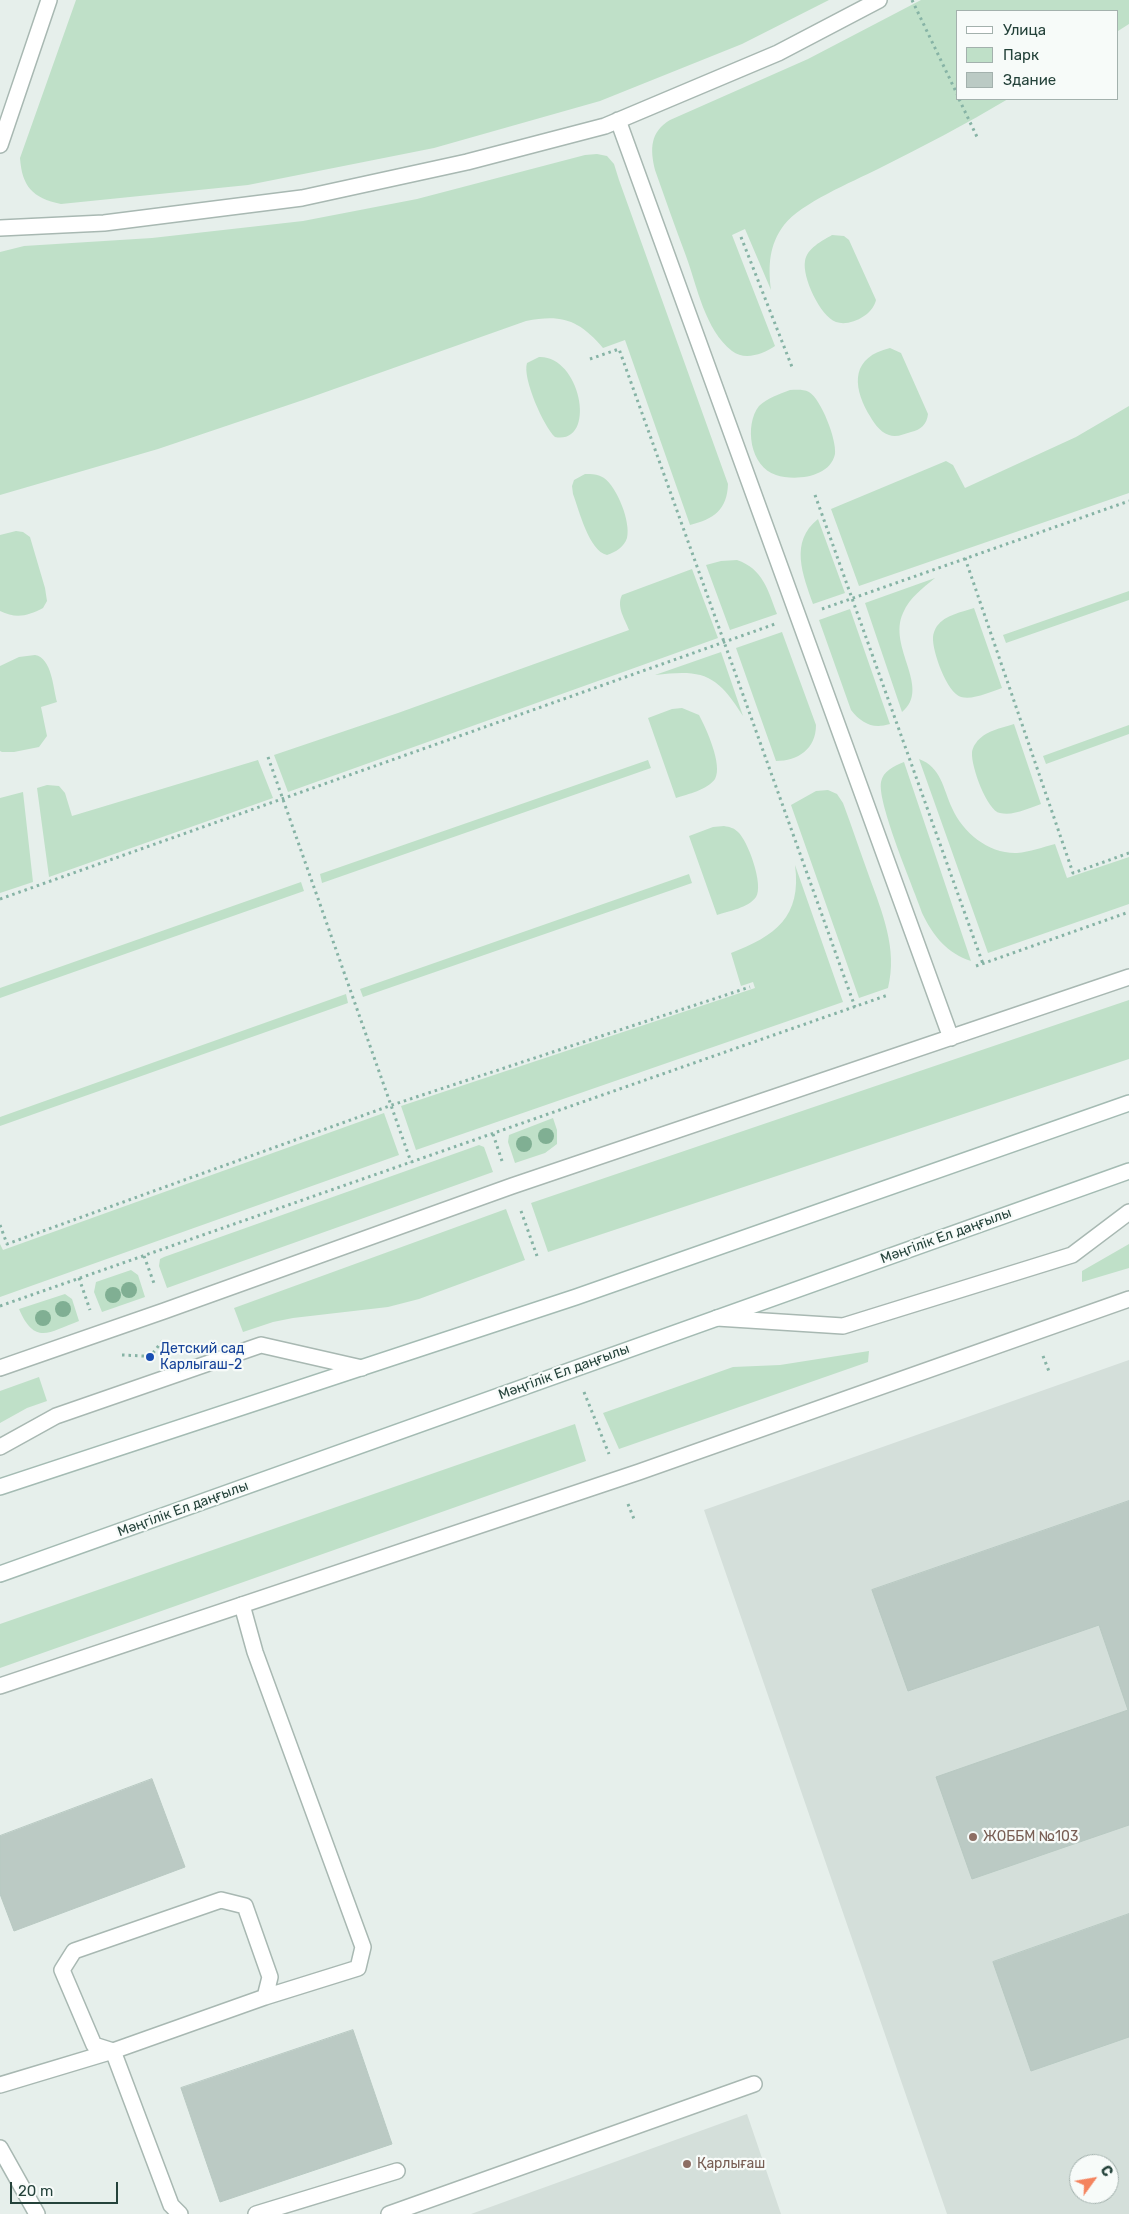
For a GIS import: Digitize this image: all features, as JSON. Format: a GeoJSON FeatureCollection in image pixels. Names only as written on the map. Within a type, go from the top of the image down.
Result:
{"type":"FeatureCollection","features":[{"type":"Feature","properties":{"kind":"main road"},"geometry":{"type":"LineString","coordinates":[[0,145],[49,0]]}},
{"type":"Feature","properties":{"kind":"main road"},"geometry":{"type":"LineString","coordinates":[[0,228],[104,223],[302,198],[468,162],[604,126],[778,53],[879,0]]}},
{"type":"Feature","properties":{"kind":"main road"},"geometry":{"type":"LineString","coordinates":[[618,120],[951,1038]]}},
{"type":"Feature","properties":{"kind":"main road"},"geometry":{"type":"LineString","coordinates":[[0,1368],[512,1186],[1129,977]]}},
{"type":"Feature","properties":{"kind":"main road"},"geometry":{"type":"LineString","coordinates":[[0,1487],[576,1297],[1129,1103]]}},
{"type":"Feature","properties":{"kind":"main road","name":"Мәңгілік Ел даңғылы"},"geometry":{"type":"LineString","coordinates":[[0,1574],[1129,1171]]}},
{"type":"Feature","properties":{"kind":"main road"},"geometry":{"type":"LineString","coordinates":[[717,1318],[843,1326],[1072,1255],[1129,1212]]}},
{"type":"Feature","properties":{"kind":"main road"},"geometry":{"type":"LineString","coordinates":[[0,1686],[619,1478],[1129,1299]]}},
{"type":"Feature","properties":{"kind":"main road"},"geometry":{"type":"LineString","coordinates":[[0,1447],[56,1416],[261,1345],[362,1368]]}},
{"type":"Feature","properties":{"kind":"main road"},"geometry":{"type":"LineString","coordinates":[[0,2085],[113,2051],[265,1997],[358,1968],[364,1947],[255,1652],[242,1605]]}},
{"type":"Feature","properties":{"kind":"main road"},"geometry":{"type":"LineString","coordinates":[[113,2051],[94,2045],[62,1970],[74,1951],[221,1900],[244,1906],[270,1977],[265,1997]]}},
{"type":"Feature","properties":{"kind":"main road"},"geometry":{"type":"LineString","coordinates":[[113,2051],[170,2205],[180,2214]]}},
{"type":"Feature","properties":{"kind":"main road"},"geometry":{"type":"LineString","coordinates":[[389,2214],[754,2084]]}},
{"type":"Feature","properties":{"kind":"main road"},"geometry":{"type":"LineString","coordinates":[[0,2148],[37,2214]]}},
{"type":"Feature","properties":{"kind":"main road"},"geometry":{"type":"LineString","coordinates":[[256,2214],[397,2171]]}},
{"type":"Feature","properties":{"kind":"path"},"geometry":{"type":"LineString","coordinates":[[912,0],[956,94]]}},
{"type":"Feature","properties":{"kind":"path"},"geometry":{"type":"LineString","coordinates":[[959,100],[978,139]]}},
{"type":"Feature","properties":{"kind":"path"},"geometry":{"type":"LineString","coordinates":[[741,237],[792,366]]}},
{"type":"Feature","properties":{"kind":"path"},"geometry":{"type":"LineString","coordinates":[[590,359],[619,349],[855,1007]]}},
{"type":"Feature","properties":{"kind":"path"},"geometry":{"type":"LineString","coordinates":[[816,495],[983,964]]}},
{"type":"Feature","properties":{"kind":"path"},"geometry":{"type":"LineString","coordinates":[[816,610],[1129,501]]}},
{"type":"Feature","properties":{"kind":"path"},"geometry":{"type":"LineString","coordinates":[[964,558],[1073,873],[1129,853]]}},
{"type":"Feature","properties":{"kind":"path"},"geometry":{"type":"LineString","coordinates":[[0,899],[779,623]]}},
{"type":"Feature","properties":{"kind":"path"},"geometry":{"type":"LineString","coordinates":[[268,757],[411,1162]]}},
{"type":"Feature","properties":{"kind":"path"},"geometry":{"type":"LineString","coordinates":[[976,966],[1129,912]]}},
{"type":"Feature","properties":{"kind":"path"},"geometry":{"type":"LineString","coordinates":[[0,1225],[7,1244],[392,1105],[750,987]]}},
{"type":"Feature","properties":{"kind":"path"},"geometry":{"type":"LineString","coordinates":[[0,1306],[888,995]]}},
{"type":"Feature","properties":{"kind":"path"},"geometry":{"type":"LineString","coordinates":[[493,1134],[505,1167]]}},
{"type":"Feature","properties":{"kind":"path"},"geometry":{"type":"LineString","coordinates":[[520,1206],[537,1256]]}},
{"type":"Feature","properties":{"kind":"path"},"geometry":{"type":"LineString","coordinates":[[144,1256],[158,1293]]}},
{"type":"Feature","properties":{"kind":"path"},"geometry":{"type":"LineString","coordinates":[[79,1278],[93,1317]]}},
{"type":"Feature","properties":{"kind":"path"},"geometry":{"type":"LineString","coordinates":[[113,1354],[150,1357],[165,1337]]}},
{"type":"Feature","properties":{"kind":"path"},"geometry":{"type":"LineString","coordinates":[[575,1369],[634,1519]]}},
{"type":"Feature","properties":{"kind":"shaded area","name":"ЖОББМ №103"},"geometry":{"type":"Polygon","coordinates":[[[1129,1360],[1129,2214],[947,2214],[704,1510],[1129,1360]]]}},
{"type":"Feature","properties":{"kind":"shaded area","name":"Қарлығаш"},"geometry":{"type":"Polygon","coordinates":[[[747,2114],[781,2214],[471,2214],[747,2114]]]}},
{"type":"Feature","properties":{"kind":"green space"},"geometry":{"type":"Polygon","coordinates":[[[76,0],[829,0],[742,44],[600,101],[434,148],[248,185],[61,204],[43,198],[30,189],[23,176],[20,158],[76,0]]]}},
{"type":"Feature","properties":{"kind":"green space"},"geometry":{"type":"Polygon","coordinates":[[[921,0],[1129,0],[1129,24],[1119,30],[1119,10],[956,10],[956,100],[1006,100],[927,144],[814,201],[792,217],[784,225],[775,240],[770,264],[771,290],[745,229],[732,235],[775,346],[765,352],[743,356],[732,351],[723,342],[708,320],[655,170],[652,155],[653,142],[659,130],[670,120],[808,59],[921,0]]]}},
{"type":"Feature","properties":{"kind":"green space"},"geometry":{"type":"Polygon","coordinates":[[[597,154],[607,156],[614,164],[728,484],[722,507],[706,520],[690,525],[625,340],[603,348],[578,325],[569,321],[550,318],[526,321],[158,449],[0,495],[0,252],[24,246],[152,238],[303,221],[417,199],[585,155],[597,154]]]}},
{"type":"Feature","properties":{"kind":"green space"},"geometry":{"type":"Polygon","coordinates":[[[832,235],[844,236],[849,240],[876,300],[866,315],[848,323],[836,322],[824,312],[813,295],[806,276],[806,256],[816,245],[832,235]]]}},
{"type":"Feature","properties":{"kind":"green space"},"geometry":{"type":"Polygon","coordinates":[[[890,348],[901,353],[928,414],[925,424],[921,428],[897,436],[885,434],[874,423],[859,392],[858,382],[862,365],[868,358],[877,352],[890,348]]]}},
{"type":"Feature","properties":{"kind":"green space"},"geometry":{"type":"Polygon","coordinates":[[[539,357],[554,360],[565,370],[574,384],[579,399],[580,415],[577,428],[568,436],[555,437],[550,432],[535,402],[526,370],[527,363],[539,357]]]}},
{"type":"Feature","properties":{"kind":"green space"},"geometry":{"type":"Polygon","coordinates":[[[790,390],[804,390],[814,396],[827,420],[833,439],[835,454],[832,462],[819,473],[810,476],[783,477],[767,471],[760,464],[752,445],[752,424],[754,414],[759,406],[770,398],[790,390]]]}},
{"type":"Feature","properties":{"kind":"green space"},"geometry":{"type":"Polygon","coordinates":[[[1129,406],[1129,493],[859,586],[831,509],[946,461],[953,465],[965,488],[1076,437],[1129,406]]]}},
{"type":"Feature","properties":{"kind":"green space"},"geometry":{"type":"Polygon","coordinates":[[[585,474],[599,476],[609,483],[614,489],[625,514],[628,531],[626,541],[619,549],[607,555],[595,546],[590,538],[573,494],[572,486],[574,480],[585,474]]]}},
{"type":"Feature","properties":{"kind":"green space"},"geometry":{"type":"Polygon","coordinates":[[[818,519],[845,593],[813,604],[805,582],[801,548],[809,528],[818,519]]]}},
{"type":"Feature","properties":{"kind":"green space"},"geometry":{"type":"Polygon","coordinates":[[[16,531],[23,532],[30,537],[47,601],[43,608],[22,616],[0,611],[0,535],[16,531]]]}},
{"type":"Feature","properties":{"kind":"green space"},"geometry":{"type":"Polygon","coordinates":[[[737,560],[746,564],[759,575],[777,614],[730,630],[706,565],[721,561],[737,560]]]}},
{"type":"Feature","properties":{"kind":"green space"},"geometry":{"type":"Polygon","coordinates":[[[692,569],[718,638],[288,792],[274,755],[398,713],[629,630],[620,604],[622,595],[692,569]]]}},
{"type":"Feature","properties":{"kind":"green space"},"geometry":{"type":"Polygon","coordinates":[[[935,578],[909,602],[903,613],[900,639],[913,691],[910,702],[902,712],[865,603],[935,578]]]}},
{"type":"Feature","properties":{"kind":"green space"},"geometry":{"type":"Polygon","coordinates":[[[1129,591],[1129,600],[1006,643],[1003,635],[1129,591]]]}},
{"type":"Feature","properties":{"kind":"green space"},"geometry":{"type":"Polygon","coordinates":[[[974,608],[1002,688],[966,698],[956,694],[941,671],[935,652],[933,636],[937,626],[944,619],[974,608]]]}},
{"type":"Feature","properties":{"kind":"green space"},"geometry":{"type":"Polygon","coordinates":[[[850,609],[890,724],[878,726],[868,724],[859,719],[851,710],[819,620],[850,609]]]}},
{"type":"Feature","properties":{"kind":"green space"},"geometry":{"type":"Polygon","coordinates":[[[782,632],[816,725],[813,741],[804,752],[792,759],[776,761],[736,648],[782,632]]]}},
{"type":"Feature","properties":{"kind":"green space"},"geometry":{"type":"Polygon","coordinates":[[[721,652],[743,716],[725,691],[707,678],[697,674],[685,673],[655,675],[721,652]]]}},
{"type":"Feature","properties":{"kind":"green space"},"geometry":{"type":"Polygon","coordinates":[[[35,655],[41,657],[48,667],[57,702],[41,707],[47,736],[39,747],[14,752],[2,752],[0,751],[0,666],[19,657],[35,655]]]}},
{"type":"Feature","properties":{"kind":"green space"},"geometry":{"type":"Polygon","coordinates":[[[682,708],[699,715],[713,747],[717,773],[712,783],[697,791],[676,798],[648,718],[672,709],[682,708]]]}},
{"type":"Feature","properties":{"kind":"green space"},"geometry":{"type":"Polygon","coordinates":[[[1014,724],[1041,804],[1016,813],[1005,814],[995,810],[985,797],[974,768],[972,752],[979,739],[994,730],[1014,724]]]}},
{"type":"Feature","properties":{"kind":"green space"},"geometry":{"type":"Polygon","coordinates":[[[1129,725],[1129,734],[1046,764],[1043,756],[1129,725]]]}},
{"type":"Feature","properties":{"kind":"green space"},"geometry":{"type":"Polygon","coordinates":[[[919,759],[932,767],[937,773],[952,808],[963,826],[987,846],[997,850],[1017,853],[1032,851],[1055,844],[1067,878],[1129,857],[1129,904],[988,953],[919,759]]]}},
{"type":"Feature","properties":{"kind":"green space"},"geometry":{"type":"Polygon","coordinates":[[[258,760],[273,798],[49,877],[37,788],[47,785],[59,786],[65,793],[72,816],[258,760]]]}},
{"type":"Feature","properties":{"kind":"green space"},"geometry":{"type":"Polygon","coordinates":[[[648,760],[651,768],[322,883],[320,874],[648,760]]]}},
{"type":"Feature","properties":{"kind":"green space"},"geometry":{"type":"Polygon","coordinates":[[[904,762],[971,961],[962,958],[948,949],[927,923],[897,847],[881,793],[881,782],[887,772],[904,762]]]}},
{"type":"Feature","properties":{"kind":"green space"},"geometry":{"type":"Polygon","coordinates":[[[828,790],[837,794],[843,803],[879,903],[890,945],[891,973],[888,988],[859,998],[791,805],[816,791],[828,790]]]}},
{"type":"Feature","properties":{"kind":"green space"},"geometry":{"type":"Polygon","coordinates":[[[23,792],[33,882],[0,893],[0,798],[23,792]]]}},
{"type":"Feature","properties":{"kind":"green space"},"geometry":{"type":"Polygon","coordinates":[[[724,826],[736,831],[746,844],[754,863],[758,891],[753,901],[748,904],[717,915],[689,836],[713,827],[724,826]]]}},
{"type":"Feature","properties":{"kind":"green space"},"geometry":{"type":"Polygon","coordinates":[[[795,865],[843,1002],[416,1150],[401,1106],[755,988],[753,982],[741,986],[731,953],[761,939],[782,922],[794,898],[796,883],[795,865]]]}},
{"type":"Feature","properties":{"kind":"green space"},"geometry":{"type":"Polygon","coordinates":[[[689,874],[692,883],[363,997],[360,989],[689,874]]]}},
{"type":"Feature","properties":{"kind":"green space"},"geometry":{"type":"Polygon","coordinates":[[[301,882],[304,891],[0,998],[0,988],[301,882]]]}},
{"type":"Feature","properties":{"kind":"green space"},"geometry":{"type":"Polygon","coordinates":[[[346,994],[348,1003],[0,1126],[0,1117],[346,994]]]}},
{"type":"Feature","properties":{"kind":"green space"},"geometry":{"type":"Polygon","coordinates":[[[1129,1000],[1129,1059],[548,1252],[531,1203],[1129,1000]]]}},
{"type":"Feature","properties":{"kind":"green space"},"geometry":{"type":"Polygon","coordinates":[[[384,1113],[399,1155],[0,1297],[0,1244],[3,1250],[384,1113]]]}},
{"type":"Feature","properties":{"kind":"green space"},"geometry":{"type":"Polygon","coordinates":[[[553,1118],[557,1130],[557,1144],[545,1153],[515,1163],[508,1142],[509,1135],[553,1118]]]}},
{"type":"Feature","properties":{"kind":"green space"},"geometry":{"type":"Polygon","coordinates":[[[479,1145],[484,1147],[493,1172],[167,1288],[159,1266],[160,1259],[164,1257],[479,1145]]]}},
{"type":"Feature","properties":{"kind":"green space"},"geometry":{"type":"Polygon","coordinates":[[[506,1209],[525,1260],[419,1299],[388,1307],[293,1318],[273,1322],[243,1332],[234,1308],[506,1209]]]}},
{"type":"Feature","properties":{"kind":"green space"},"geometry":{"type":"Polygon","coordinates":[[[1129,1244],[1129,1268],[1082,1282],[1082,1271],[1129,1244]]]}},
{"type":"Feature","properties":{"kind":"green space"},"geometry":{"type":"Polygon","coordinates":[[[131,1270],[138,1275],[145,1297],[102,1312],[94,1292],[96,1282],[131,1270]]]}},
{"type":"Feature","properties":{"kind":"green space"},"geometry":{"type":"Polygon","coordinates":[[[65,1294],[72,1299],[79,1321],[51,1332],[37,1332],[31,1328],[19,1309],[65,1294]]]}},
{"type":"Feature","properties":{"kind":"green space"},"geometry":{"type":"Polygon","coordinates":[[[869,1351],[868,1362],[619,1449],[603,1413],[733,1367],[780,1365],[869,1351]]]}},
{"type":"Feature","properties":{"kind":"green space"},"geometry":{"type":"Polygon","coordinates":[[[39,1377],[47,1401],[27,1408],[0,1423],[0,1391],[39,1377]]]}},
{"type":"Feature","properties":{"kind":"green space"},"geometry":{"type":"Polygon","coordinates":[[[575,1424],[586,1461],[0,1668],[0,1624],[575,1424]]]}},
{"type":"Feature","properties":{"kind":"building"},"geometry":{"type":"Polygon","coordinates":[[[1129,1501],[1129,1825],[972,1879],[936,1777],[1128,1710],[1099,1625],[908,1691],[872,1590],[1129,1501]]]}},
{"type":"Feature","properties":{"kind":"building"},"geometry":{"type":"Polygon","coordinates":[[[152,1779],[185,1867],[14,1931],[0,1894],[0,1836],[152,1779]]]}},
{"type":"Feature","properties":{"kind":"building"},"geometry":{"type":"Polygon","coordinates":[[[1129,1914],[1129,2037],[1031,2071],[993,1962],[1129,1914]]]}},
{"type":"Feature","properties":{"kind":"building"},"geometry":{"type":"Polygon","coordinates":[[[353,2030],[392,2144],[220,2202],[181,2088],[353,2030]]]}},
{"type":"Feature","properties":{"kind":"place","name":"Детский сад Карлыгаш-2"},"geometry":{"type":"Point","coordinates":[150,1357]}},
{"type":"Feature","properties":{"kind":"place","name":"ЖОББМ №103"},"geometry":{"type":"Point","coordinates":[973,1837]}},
{"type":"Feature","properties":{"kind":"place","name":"Қарлығаш"},"geometry":{"type":"Point","coordinates":[687,2164]}}]}
